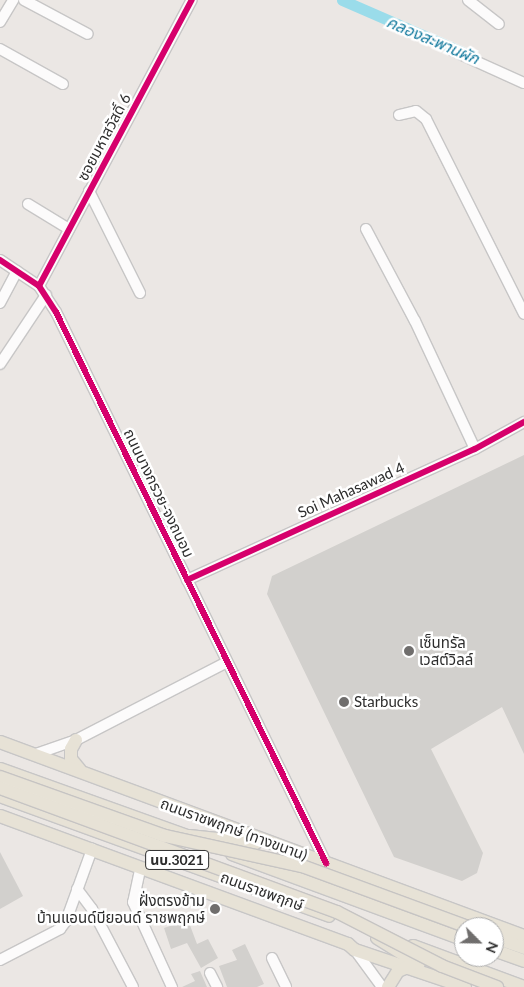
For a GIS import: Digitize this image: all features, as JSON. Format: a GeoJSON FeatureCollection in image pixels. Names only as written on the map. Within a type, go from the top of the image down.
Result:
{"type":"FeatureCollection","features":[{"type":"Feature","properties":{"kind":"main road"},"geometry":{"type":"LineString","coordinates":[[76,740],[71,749],[71,759],[80,771]]}},
{"type":"Feature","properties":{"kind":"main road","name":"ถนนราชพฤกษ์ (ทางขนาน)"},"geometry":{"type":"LineString","coordinates":[[0,742],[524,936]]}},
{"type":"Feature","properties":{"kind":"main road","name":"ถนนราชพฤกษ์"},"geometry":{"type":"LineString","coordinates":[[0,770],[189,836],[271,870],[454,936]]}},
{"type":"Feature","properties":{"kind":"main road"},"geometry":{"type":"LineString","coordinates":[[0,777],[165,836],[302,866],[454,922]]}},
{"type":"Feature","properties":{"kind":"main road"},"geometry":{"type":"LineString","coordinates":[[0,788],[337,912],[442,966],[497,987]]}},
{"type":"Feature","properties":{"kind":"main road","name":"ถนนราชพฤกษ์"},"geometry":{"type":"LineString","coordinates":[[0,796],[524,987]]}},
{"type":"Feature","properties":{"kind":"main road"},"geometry":{"type":"LineString","coordinates":[[0,816],[92,849],[140,870],[348,944],[355,950],[410,966],[465,987]]}},
{"type":"Feature","properties":{"kind":"main road"},"geometry":{"type":"LineString","coordinates":[[189,836],[275,844]]}},
{"type":"Feature","properties":{"kind":"main road"},"geometry":{"type":"LineString","coordinates":[[355,925],[445,979]]}},
{"type":"Feature","properties":{"kind":"main road"},"geometry":{"type":"LineString","coordinates":[[504,941],[524,948]]}},
{"type":"Feature","properties":{"kind":"main road"},"geometry":{"type":"LineString","coordinates":[[504,954],[524,961]]}},
{"type":"Feature","properties":{"kind":"main road"},"geometry":{"type":"LineString","coordinates":[[388,987],[398,970],[410,966]]}},
{"type":"Feature","properties":{"kind":"street"},"geometry":{"type":"LineString","coordinates":[[0,22],[13,0]]}},
{"type":"Feature","properties":{"kind":"street"},"geometry":{"type":"LineString","coordinates":[[24,0],[88,34]]}},
{"type":"Feature","properties":{"kind":"street","name":"ซอยมหาสวัสดิ์ 6"},"geometry":{"type":"LineString","coordinates":[[39,286],[192,0]]}},
{"type":"Feature","properties":{"kind":"street"},"geometry":{"type":"LineString","coordinates":[[468,0],[499,24]]}},
{"type":"Feature","properties":{"kind":"street"},"geometry":{"type":"LineString","coordinates":[[0,49],[63,84]]}},
{"type":"Feature","properties":{"kind":"street"},"geometry":{"type":"LineString","coordinates":[[453,51],[524,83]]}},
{"type":"Feature","properties":{"kind":"street"},"geometry":{"type":"LineString","coordinates":[[399,115],[416,111],[426,120],[524,314]]}},
{"type":"Feature","properties":{"kind":"street"},"geometry":{"type":"LineString","coordinates":[[89,192],[140,293]]}},
{"type":"Feature","properties":{"kind":"street"},"geometry":{"type":"LineString","coordinates":[[28,204],[69,229]]}},
{"type":"Feature","properties":{"kind":"street"},"geometry":{"type":"LineString","coordinates":[[366,229],[415,321],[475,449]]}},
{"type":"Feature","properties":{"kind":"street","name":"ถนนบางกรวย-จงถนอม"},"geometry":{"type":"LineString","coordinates":[[0,260],[39,286],[46,295],[326,863]]}},
{"type":"Feature","properties":{"kind":"street"},"geometry":{"type":"LineString","coordinates":[[0,303],[17,271]]}},
{"type":"Feature","properties":{"kind":"street"},"geometry":{"type":"LineString","coordinates":[[0,364],[46,295]]}},
{"type":"Feature","properties":{"kind":"street","name":"Soi Mahasawad 4"},"geometry":{"type":"LineString","coordinates":[[187,580],[523,426]]}},
{"type":"Feature","properties":{"kind":"street"},"geometry":{"type":"LineString","coordinates":[[36,754],[76,740],[227,662]]}},
{"type":"Feature","properties":{"kind":"street"},"geometry":{"type":"LineString","coordinates":[[0,960],[60,929],[92,849]]}},
{"type":"Feature","properties":{"kind":"street"},"geometry":{"type":"LineString","coordinates":[[140,870],[133,902],[172,987]]}},
{"type":"Feature","properties":{"kind":"street"},"geometry":{"type":"LineString","coordinates":[[77,889],[92,909],[133,987]]}},
{"type":"Feature","properties":{"kind":"street"},"geometry":{"type":"LineString","coordinates":[[355,950],[382,987]]}},
{"type":"Feature","properties":{"kind":"street"},"geometry":{"type":"LineString","coordinates":[[272,958],[286,987]]}},
{"type":"Feature","properties":{"kind":"street"},"geometry":{"type":"LineString","coordinates":[[210,973],[216,987]]}},
{"type":"Feature","properties":{"kind":"building","name":"เซ็นทรัล เวสต์วิลล์"},"geometry":{"type":"Polygon","coordinates":[[[524,455],[524,754],[502,707],[431,749],[483,853],[477,873],[462,881],[394,857],[267,594],[272,576],[524,455]]]}},
{"type":"Feature","properties":{"kind":"building"},"geometry":{"type":"Polygon","coordinates":[[[0,852],[23,896],[0,909],[0,852]]]}},
{"type":"Feature","properties":{"kind":"building"},"geometry":{"type":"Polygon","coordinates":[[[188,920],[197,944],[208,939],[218,958],[201,968],[187,943],[171,949],[164,928],[188,920]]]}},
{"type":"Feature","properties":{"kind":"building"},"geometry":{"type":"Polygon","coordinates":[[[245,944],[264,984],[257,987],[227,987],[219,966],[237,960],[232,950],[245,944]]]}},
{"type":"Feature","properties":{"kind":"building"},"geometry":{"type":"Polygon","coordinates":[[[200,971],[207,987],[182,987],[195,981],[191,974],[200,971]]]}},
{"type":"Feature","properties":{"kind":"waterway","name":"คลองสะพานผัก"},"geometry":{"type":"LineString","coordinates":[[342,0],[464,53]]}},
{"type":"Feature","properties":{"kind":"cycle path"},"geometry":{"type":"LineString","coordinates":[[39,286],[192,0]]}},
{"type":"Feature","properties":{"kind":"cycle path"},"geometry":{"type":"LineString","coordinates":[[0,260],[39,286],[56,312],[326,863]]}},
{"type":"Feature","properties":{"kind":"cycle path"},"geometry":{"type":"LineString","coordinates":[[187,580],[475,449],[524,422]]}},
{"type":"Feature","properties":{"kind":"place","name":"เซ็นทรัล เวสต์วิลล์"},"geometry":{"type":"Point","coordinates":[409,651]}},
{"type":"Feature","properties":{"kind":"place","name":"Starbucks"},"geometry":{"type":"Point","coordinates":[344,702]}},
{"type":"Feature","properties":{"kind":"place","name":"ฝั่งตรงข้าม บ้านแอนด์บียอนด์ ราชพฤกษ์"},"geometry":{"type":"Point","coordinates":[215,909]}}]}
